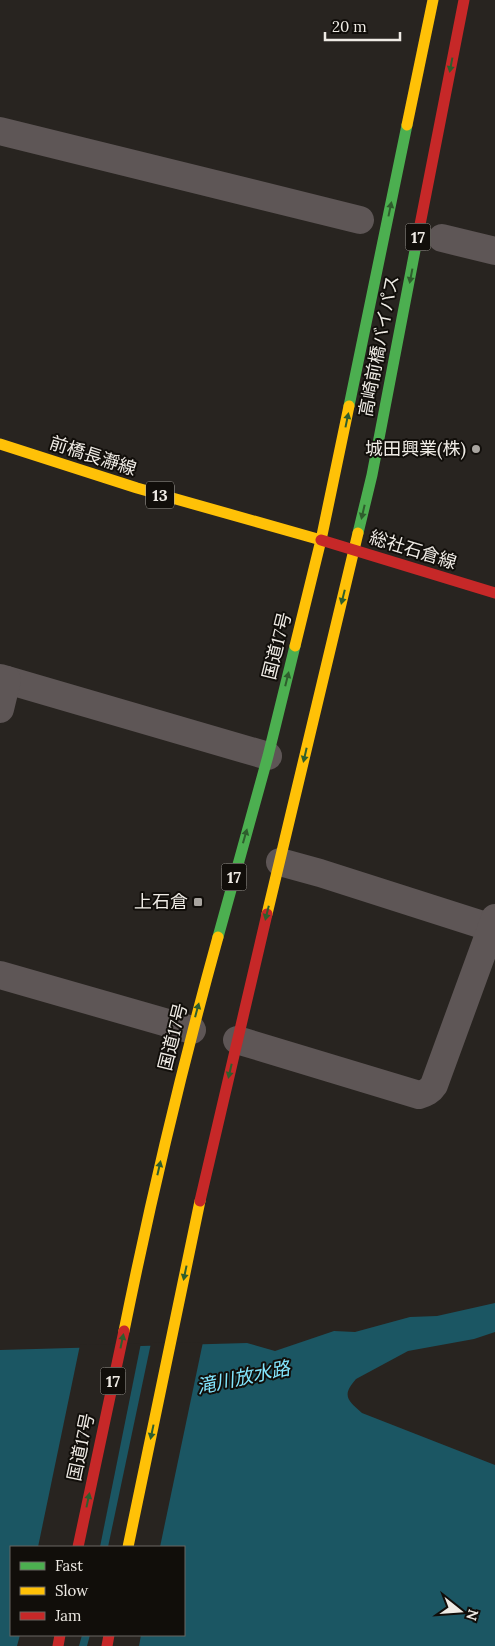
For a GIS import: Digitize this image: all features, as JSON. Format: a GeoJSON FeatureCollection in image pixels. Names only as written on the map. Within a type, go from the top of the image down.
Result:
{"type":"FeatureCollection","features":[{"type":"Feature","properties":{"kind":"main road","name":"高崎前橋バイパス"},"geometry":{"type":"LineString","coordinates":[[321,540],[433,0]]}},
{"type":"Feature","properties":{"kind":"main road","name":"高崎前橋バイパス"},"geometry":{"type":"LineString","coordinates":[[355,550],[372,475],[464,0]]}},
{"type":"Feature","properties":{"kind":"main road","name":"前橋長瀞線"},"geometry":{"type":"LineString","coordinates":[[0,444],[137,488],[321,540]]}},
{"type":"Feature","properties":{"kind":"main road","name":"総社石倉線"},"geometry":{"type":"LineString","coordinates":[[321,540],[495,593]]}},
{"type":"Feature","properties":{"kind":"main road","name":"国道17号"},"geometry":{"type":"LineString","coordinates":[[78,1546],[148,1215],[192,1030],[268,756],[321,540]]}},
{"type":"Feature","properties":{"kind":"main road","name":"17"},"geometry":{"type":"LineString","coordinates":[[128,1546],[195,1225],[237,1040],[355,550]]}},
{"type":"Feature","properties":{"kind":"street"},"geometry":{"type":"LineString","coordinates":[[0,131],[360,220]]}},
{"type":"Feature","properties":{"kind":"street"},"geometry":{"type":"LineString","coordinates":[[442,238],[495,251]]}},
{"type":"Feature","properties":{"kind":"street"},"geometry":{"type":"LineString","coordinates":[[0,709],[4,679],[268,756]]}},
{"type":"Feature","properties":{"kind":"street"},"geometry":{"type":"LineString","coordinates":[[237,1040],[419,1095],[431,1090],[494,925],[280,862]]}},
{"type":"Feature","properties":{"kind":"street"},"geometry":{"type":"LineString","coordinates":[[0,975],[192,1030]]}},
{"type":"Feature","properties":{"kind":"water","name":"滝川放水路"},"geometry":{"type":"Polygon","coordinates":[[[495,1303],[495,1332],[474,1339],[408,1351],[356,1379],[351,1385],[348,1398],[362,1413],[495,1465],[495,1646],[0,1646],[0,1350],[247,1343],[275,1351],[334,1331],[355,1332],[410,1317],[437,1316],[495,1303]]]}},
{"type":"Feature","properties":{"kind":"pier"},"geometry":{"type":"Polygon","coordinates":[[[203,1342],[160,1546],[108,1546],[151,1343],[203,1342]]]}},
{"type":"Feature","properties":{"kind":"pier"},"geometry":{"type":"Polygon","coordinates":[[[141,1343],[100,1546],[38,1546],[80,1345],[141,1343]]]}},
{"type":"Feature","properties":{"kind":"pier"},"geometry":{"type":"Polygon","coordinates":[[[20,1636],[82,1636],[79,1646],[17,1646],[20,1636]]]}},
{"type":"Feature","properties":{"kind":"pier"},"geometry":{"type":"Polygon","coordinates":[[[90,1636],[141,1636],[139,1646],[87,1646],[90,1636]]]}},
{"type":"Feature","properties":{"kind":"traffic: fast"},"geometry":{"type":"LineString","coordinates":[[349,406],[407,125]]}},
{"type":"Feature","properties":{"kind":"traffic: fast"},"geometry":{"type":"LineString","coordinates":[[358,533],[372,475],[417,240]]}},
{"type":"Feature","properties":{"kind":"traffic: fast"},"geometry":{"type":"LineString","coordinates":[[218,937],[268,756],[295,646]]}},
{"type":"Feature","properties":{"kind":"traffic: slow"},"geometry":{"type":"LineString","coordinates":[[407,125],[433,0]]}},
{"type":"Feature","properties":{"kind":"traffic: slow"},"geometry":{"type":"LineString","coordinates":[[295,646],[321,540],[349,406]]}},
{"type":"Feature","properties":{"kind":"traffic: slow"},"geometry":{"type":"LineString","coordinates":[[0,444],[137,488],[321,540]]}},
{"type":"Feature","properties":{"kind":"traffic: slow"},"geometry":{"type":"LineString","coordinates":[[267,914],[358,533]]}},
{"type":"Feature","properties":{"kind":"traffic: slow"},"geometry":{"type":"LineString","coordinates":[[124,1331],[168,1133],[218,937]]}},
{"type":"Feature","properties":{"kind":"traffic: slow"},"geometry":{"type":"LineString","coordinates":[[128,1546],[200,1201]]}},
{"type":"Feature","properties":{"kind":"traffic: jam"},"geometry":{"type":"LineString","coordinates":[[417,240],[464,0]]}},
{"type":"Feature","properties":{"kind":"traffic: jam"},"geometry":{"type":"LineString","coordinates":[[321,540],[495,593]]}},
{"type":"Feature","properties":{"kind":"traffic: jam"},"geometry":{"type":"LineString","coordinates":[[200,1201],[267,914]]}},
{"type":"Feature","properties":{"kind":"traffic: jam"},"geometry":{"type":"LineString","coordinates":[[78,1546],[124,1331]]}},
{"type":"Feature","properties":{"kind":"traffic: jam"},"geometry":{"type":"LineString","coordinates":[[58,1646],[60,1636]]}},
{"type":"Feature","properties":{"kind":"traffic: jam"},"geometry":{"type":"LineString","coordinates":[[107,1646],[109,1636]]}},
{"type":"Feature","properties":{"kind":"place","name":"城田興業(株)"},"geometry":{"type":"Point","coordinates":[476,449]}},
{"type":"Feature","properties":{"kind":"place","name":"上石倉"},"geometry":{"type":"Point","coordinates":[198,902]}}]}
